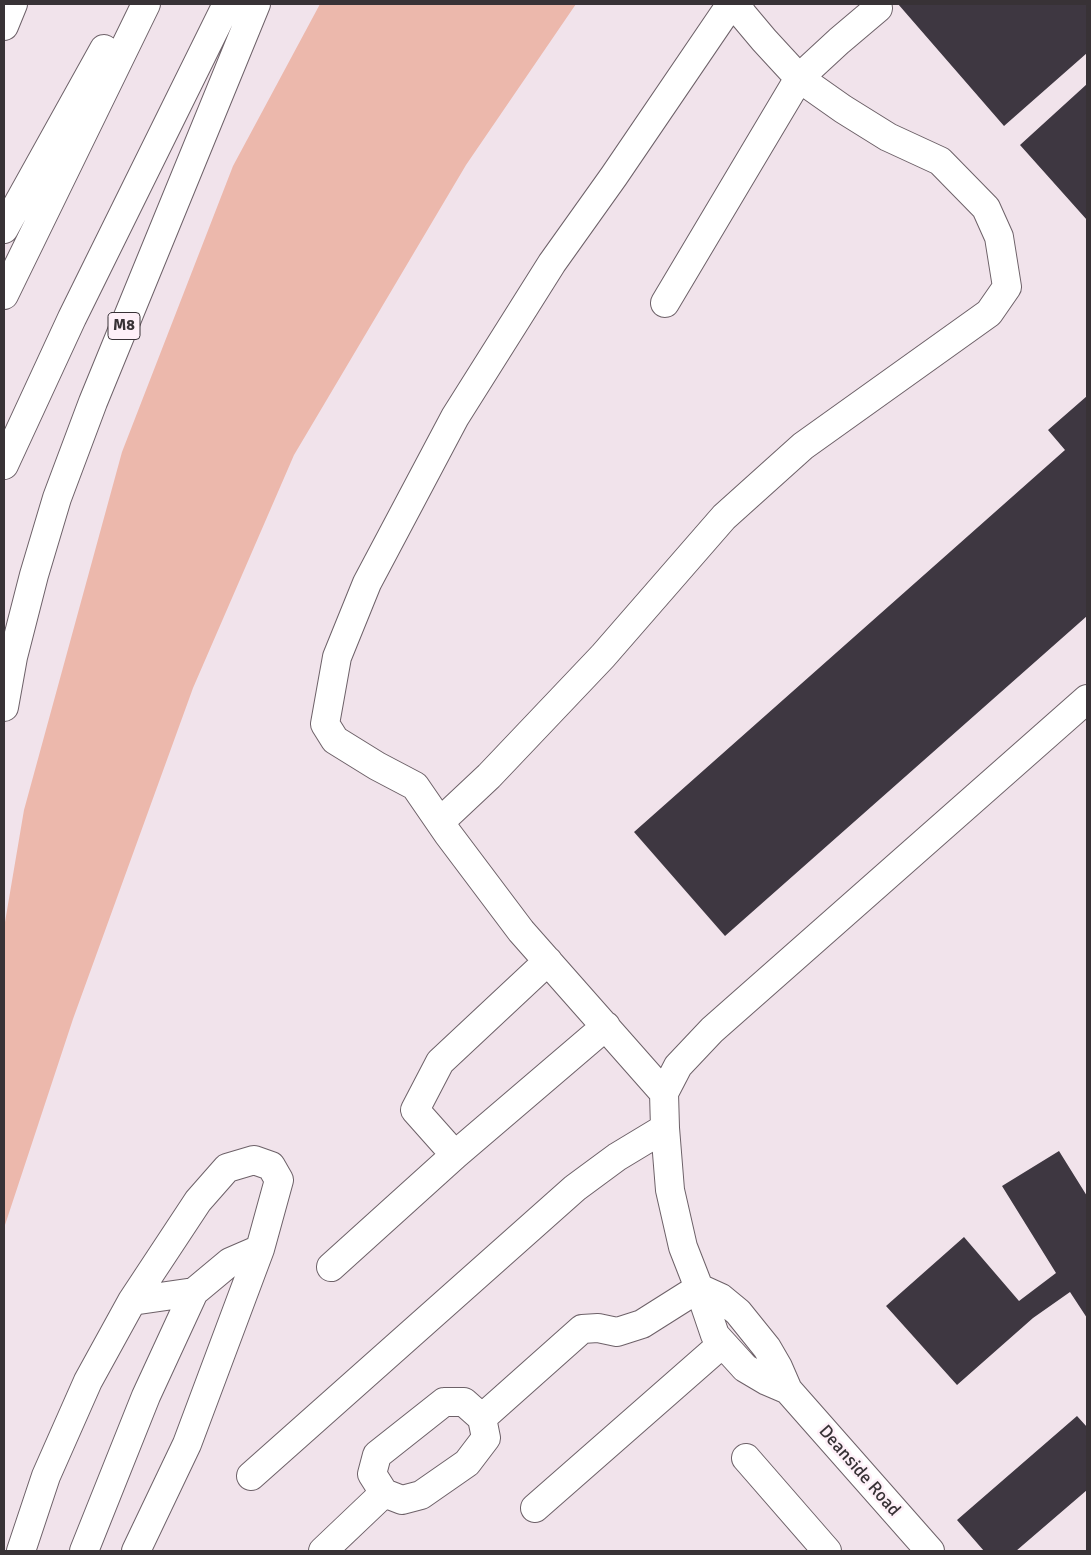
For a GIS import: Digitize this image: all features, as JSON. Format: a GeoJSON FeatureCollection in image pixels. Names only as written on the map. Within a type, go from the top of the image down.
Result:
{"type":"FeatureCollection","features":[{"type":"Feature","properties":{"kind":"main road"},"geometry":{"type":"LineString","coordinates":[[4,26],[13,4]]}},
{"type":"Feature","properties":{"kind":"main road"},"geometry":{"type":"LineString","coordinates":[[4,229],[130,4]]}},
{"type":"Feature","properties":{"kind":"main road"},"geometry":{"type":"LineString","coordinates":[[4,295],[146,4]]}},
{"type":"Feature","properties":{"kind":"main road"},"geometry":{"type":"LineString","coordinates":[[4,465],[72,318],[227,4]]}},
{"type":"Feature","properties":{"kind":"main road","name":"M8"},"geometry":{"type":"LineString","coordinates":[[4,707],[34,575],[58,498],[97,393],[256,4]]}},
{"type":"Feature","properties":{"kind":"main road"},"geometry":{"type":"LineString","coordinates":[[664,1094],[521,931],[414,786],[335,740],[326,724],[338,657],[367,583],[455,417],[552,262],[614,176],[731,4]]}},
{"type":"Feature","properties":{"kind":"main road"},"geometry":{"type":"LineString","coordinates":[[440,822],[489,776],[602,656],[724,517],[803,446],[990,313],[1006,287],[999,236],[986,208],[940,161],[888,137],[843,109],[799,78],[764,40],[736,4]]}},
{"type":"Feature","properties":{"kind":"main road"},"geometry":{"type":"LineString","coordinates":[[665,303],[799,78],[878,8]]}},
{"type":"Feature","properties":{"kind":"main road"},"geometry":{"type":"LineString","coordinates":[[788,1390],[767,1381],[745,1368],[715,1335],[700,1288],[683,1247],[670,1190],[664,1094],[678,1066],[712,1030],[1087,699]]}},
{"type":"Feature","properties":{"kind":"main road"},"geometry":{"type":"LineString","coordinates":[[455,1155],[415,1110],[440,1062],[548,961]]}},
{"type":"Feature","properties":{"kind":"main road"},"geometry":{"type":"LineString","coordinates":[[330,1267],[455,1155],[606,1026]]}},
{"type":"Feature","properties":{"kind":"main road"},"geometry":{"type":"LineString","coordinates":[[251,1476],[575,1188],[617,1157],[665,1128]]}},
{"type":"Feature","properties":{"kind":"main road"},"geometry":{"type":"LineString","coordinates":[[21,1551],[46,1476],[84,1390],[132,1301],[198,1201],[227,1168],[254,1160],[271,1166],[279,1180],[260,1249],[187,1444],[136,1551]]}},
{"type":"Feature","properties":{"kind":"main road"},"geometry":{"type":"LineString","coordinates":[[84,1551],[146,1396],[194,1292],[230,1262],[260,1249]]}},
{"type":"Feature","properties":{"kind":"main road"},"geometry":{"type":"LineString","coordinates":[[700,1288],[721,1298],[738,1312],[767,1348],[788,1390]]}},
{"type":"Feature","properties":{"kind":"main road"},"geometry":{"type":"LineString","coordinates":[[482,1418],[582,1328],[598,1328],[617,1332],[642,1324],[700,1288]]}},
{"type":"Feature","properties":{"kind":"main road"},"geometry":{"type":"LineString","coordinates":[[132,1301],[194,1292]]}},
{"type":"Feature","properties":{"kind":"main road"},"geometry":{"type":"LineString","coordinates":[[535,1508],[722,1344]]}},
{"type":"Feature","properties":{"kind":"main road","name":"Deanside Road"},"geometry":{"type":"LineString","coordinates":[[788,1390],[930,1551]]}},
{"type":"Feature","properties":{"kind":"main road"},"geometry":{"type":"LineString","coordinates":[[444,1402],[464,1402],[482,1418],[486,1438],[467,1463],[421,1495],[402,1500],[384,1493],[372,1474],[378,1455],[444,1402]]}},
{"type":"Feature","properties":{"kind":"main road"},"geometry":{"type":"LineString","coordinates":[[746,1458],[827,1551]]}},
{"type":"Feature","properties":{"kind":"main road"},"geometry":{"type":"LineString","coordinates":[[323,1551],[384,1493]]}},
{"type":"Feature","properties":{"kind":"shaded area"},"geometry":{"type":"Polygon","coordinates":[[[320,4],[576,4],[466,165],[294,455],[193,688],[73,1019],[4,1228],[4,928],[24,810],[122,452],[233,166],[320,4]]]}},
{"type":"Feature","properties":{"kind":"building"},"geometry":{"type":"Polygon","coordinates":[[[898,4],[1087,4],[1087,53],[1004,126],[898,4]]]}},
{"type":"Feature","properties":{"kind":"building"},"geometry":{"type":"Polygon","coordinates":[[[1087,84],[1087,220],[1020,145],[1087,84]]]}},
{"type":"Feature","properties":{"kind":"building"},"geometry":{"type":"Polygon","coordinates":[[[1087,396],[1087,616],[725,936],[634,832],[1065,450],[1048,430],[1087,396]]]}},
{"type":"Feature","properties":{"kind":"building"},"geometry":{"type":"Polygon","coordinates":[[[1059,1151],[1087,1196],[1087,1318],[1070,1292],[1033,1318],[957,1385],[886,1306],[964,1237],[1019,1301],[1056,1273],[1002,1186],[1059,1151]]]}},
{"type":"Feature","properties":{"kind":"building"},"geometry":{"type":"Polygon","coordinates":[[[1077,1416],[1087,1427],[1087,1490],[1016,1551],[984,1551],[957,1520],[1077,1416]]]}}]}
